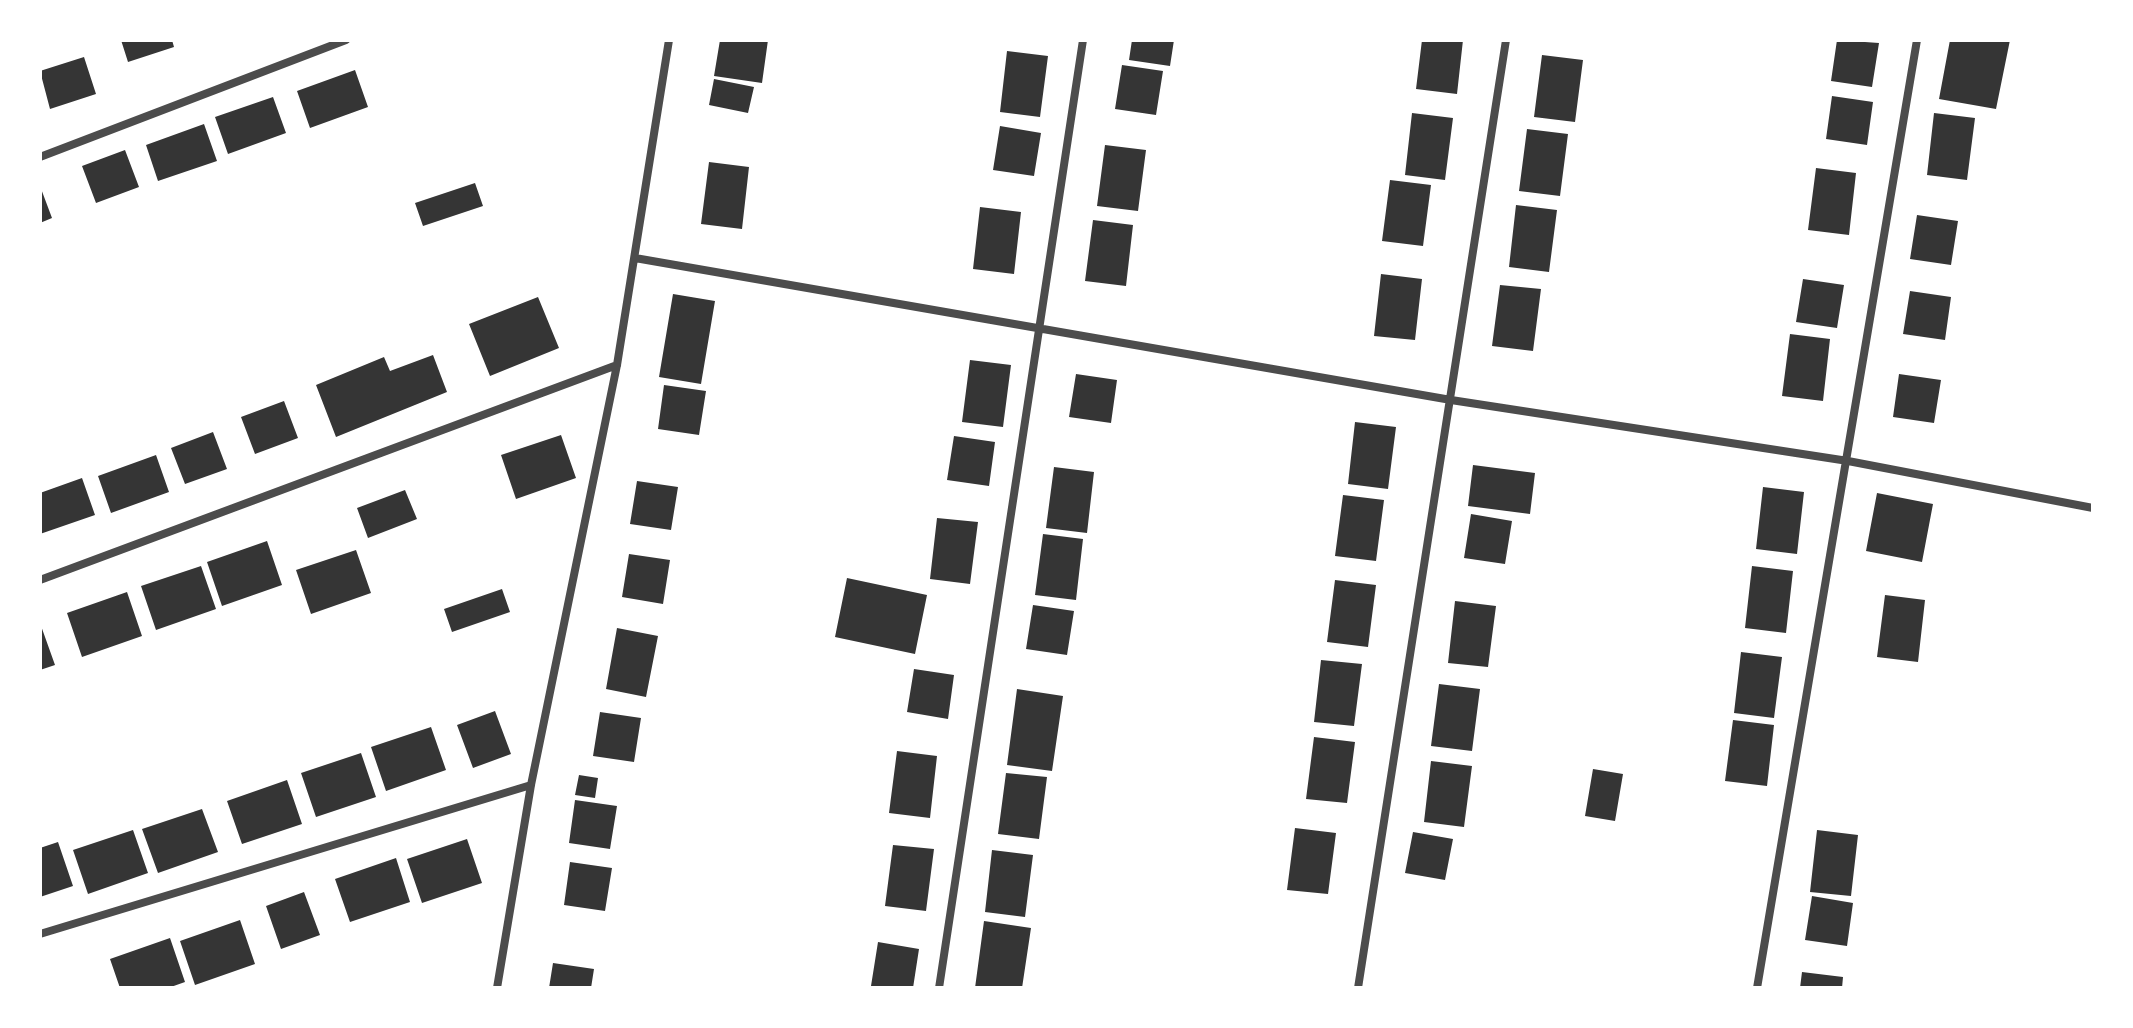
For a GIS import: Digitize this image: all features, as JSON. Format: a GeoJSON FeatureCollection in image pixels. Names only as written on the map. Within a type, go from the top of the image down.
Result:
{"type":"FeatureCollection","features":[{"type":"Feature","properties":{"kind":"street"},"geometry":{"type":"LineString","coordinates":[[40,157],[346,40]]}},
{"type":"Feature","properties":{"kind":"street"},"geometry":{"type":"LineString","coordinates":[[497,988],[531,785],[617,365],[669,40]]}},
{"type":"Feature","properties":{"kind":"street"},"geometry":{"type":"LineString","coordinates":[[939,988],[1083,40]]}},
{"type":"Feature","properties":{"kind":"street"},"geometry":{"type":"LineString","coordinates":[[1358,988],[1506,40]]}},
{"type":"Feature","properties":{"kind":"street"},"geometry":{"type":"LineString","coordinates":[[1757,988],[1917,40]]}},
{"type":"Feature","properties":{"kind":"street"},"geometry":{"type":"LineString","coordinates":[[635,258],[1451,400],[1848,461],[2093,508]]}},
{"type":"Feature","properties":{"kind":"street"},"geometry":{"type":"LineString","coordinates":[[40,580],[617,365]]}},
{"type":"Feature","properties":{"kind":"street"},"geometry":{"type":"LineString","coordinates":[[40,934],[531,785]]}},
{"type":"Feature","properties":{"kind":"building"},"geometry":{"type":"Polygon","coordinates":[[[121,40],[172,40],[174,47],[128,62],[121,40]]]}},
{"type":"Feature","properties":{"kind":"building"},"geometry":{"type":"Polygon","coordinates":[[[720,40],[768,40],[762,83],[714,76],[720,40]]]}},
{"type":"Feature","properties":{"kind":"building"},"geometry":{"type":"Polygon","coordinates":[[[1132,40],[1174,40],[1170,66],[1129,60],[1132,40]]]}},
{"type":"Feature","properties":{"kind":"building"},"geometry":{"type":"Polygon","coordinates":[[[1422,40],[1463,40],[1457,94],[1416,89],[1422,40]]]}},
{"type":"Feature","properties":{"kind":"building"},"geometry":{"type":"Polygon","coordinates":[[[1837,40],[1879,43],[1872,87],[1831,81],[1837,40]]]}},
{"type":"Feature","properties":{"kind":"building"},"geometry":{"type":"Polygon","coordinates":[[[1950,40],[2010,40],[1996,109],[1939,99],[1950,40]]]}},
{"type":"Feature","properties":{"kind":"building"},"geometry":{"type":"Polygon","coordinates":[[[1007,51],[1048,56],[1040,117],[1000,112],[1007,51]]]}},
{"type":"Feature","properties":{"kind":"building"},"geometry":{"type":"Polygon","coordinates":[[[1542,55],[1583,60],[1575,122],[1534,117],[1542,55]]]}},
{"type":"Feature","properties":{"kind":"building"},"geometry":{"type":"Polygon","coordinates":[[[84,57],[96,94],[50,109],[40,71],[84,57]]]}},
{"type":"Feature","properties":{"kind":"building"},"geometry":{"type":"Polygon","coordinates":[[[1122,65],[1163,71],[1156,115],[1115,109],[1122,65]]]}},
{"type":"Feature","properties":{"kind":"building"},"geometry":{"type":"Polygon","coordinates":[[[355,70],[368,107],[310,128],[297,91],[355,70]]]}},
{"type":"Feature","properties":{"kind":"building"},"geometry":{"type":"Polygon","coordinates":[[[714,79],[754,87],[748,113],[709,105],[714,79]]]}},
{"type":"Feature","properties":{"kind":"building"},"geometry":{"type":"Polygon","coordinates":[[[1832,96],[1873,102],[1867,145],[1826,139],[1832,96]]]}},
{"type":"Feature","properties":{"kind":"building"},"geometry":{"type":"Polygon","coordinates":[[[273,97],[286,133],[228,154],[215,117],[273,97]]]}},
{"type":"Feature","properties":{"kind":"building"},"geometry":{"type":"Polygon","coordinates":[[[1412,113],[1453,118],[1445,180],[1405,175],[1412,113]]]}},
{"type":"Feature","properties":{"kind":"building"},"geometry":{"type":"Polygon","coordinates":[[[1934,113],[1975,118],[1967,180],[1927,175],[1934,113]]]}},
{"type":"Feature","properties":{"kind":"building"},"geometry":{"type":"Polygon","coordinates":[[[204,124],[217,161],[158,181],[146,145],[204,124]]]}},
{"type":"Feature","properties":{"kind":"building"},"geometry":{"type":"Polygon","coordinates":[[[1000,126],[1041,133],[1034,176],[993,170],[1000,126]]]}},
{"type":"Feature","properties":{"kind":"building"},"geometry":{"type":"Polygon","coordinates":[[[1527,129],[1568,134],[1560,196],[1519,191],[1527,129]]]}},
{"type":"Feature","properties":{"kind":"building"},"geometry":{"type":"Polygon","coordinates":[[[1105,145],[1146,150],[1138,211],[1097,206],[1105,145]]]}},
{"type":"Feature","properties":{"kind":"building"},"geometry":{"type":"Polygon","coordinates":[[[125,150],[139,187],[96,203],[82,166],[125,150]]]}},
{"type":"Feature","properties":{"kind":"building"},"geometry":{"type":"Polygon","coordinates":[[[709,162],[749,167],[742,229],[701,224],[709,162]]]}},
{"type":"Feature","properties":{"kind":"building"},"geometry":{"type":"Polygon","coordinates":[[[1816,168],[1856,173],[1849,235],[1808,230],[1816,168]]]}},
{"type":"Feature","properties":{"kind":"building"},"geometry":{"type":"Polygon","coordinates":[[[1390,180],[1431,185],[1423,246],[1382,241],[1390,180]]]}},
{"type":"Feature","properties":{"kind":"building"},"geometry":{"type":"Polygon","coordinates":[[[475,183],[483,206],[423,226],[415,203],[475,183]]]}},
{"type":"Feature","properties":{"kind":"building"},"geometry":{"type":"Polygon","coordinates":[[[40,186],[52,218],[40,223],[40,186]]]}},
{"type":"Feature","properties":{"kind":"building"},"geometry":{"type":"Polygon","coordinates":[[[1516,205],[1557,210],[1549,272],[1509,267],[1516,205]]]}},
{"type":"Feature","properties":{"kind":"building"},"geometry":{"type":"Polygon","coordinates":[[[980,207],[1021,212],[1014,274],[973,269],[980,207]]]}},
{"type":"Feature","properties":{"kind":"building"},"geometry":{"type":"Polygon","coordinates":[[[1917,215],[1958,221],[1951,265],[1910,259],[1917,215]]]}},
{"type":"Feature","properties":{"kind":"building"},"geometry":{"type":"Polygon","coordinates":[[[1093,220],[1133,225],[1126,286],[1085,281],[1093,220]]]}},
{"type":"Feature","properties":{"kind":"building"},"geometry":{"type":"Polygon","coordinates":[[[1381,274],[1422,279],[1415,340],[1374,336],[1381,274]]]}},
{"type":"Feature","properties":{"kind":"building"},"geometry":{"type":"Polygon","coordinates":[[[1803,279],[1844,285],[1837,328],[1796,322],[1803,279]]]}},
{"type":"Feature","properties":{"kind":"building"},"geometry":{"type":"Polygon","coordinates":[[[1500,285],[1541,289],[1533,351],[1492,346],[1500,285]]]}},
{"type":"Feature","properties":{"kind":"building"},"geometry":{"type":"Polygon","coordinates":[[[1910,291],[1951,297],[1945,340],[1903,334],[1910,291]]]}},
{"type":"Feature","properties":{"kind":"building"},"geometry":{"type":"Polygon","coordinates":[[[673,294],[715,301],[701,384],[659,377],[673,294]]]}},
{"type":"Feature","properties":{"kind":"building"},"geometry":{"type":"Polygon","coordinates":[[[538,297],[559,348],[490,376],[469,324],[538,297]]]}},
{"type":"Feature","properties":{"kind":"building"},"geometry":{"type":"Polygon","coordinates":[[[1790,334],[1830,339],[1823,401],[1782,396],[1790,334]]]}},
{"type":"Feature","properties":{"kind":"building"},"geometry":{"type":"Polygon","coordinates":[[[433,355],[447,392],[336,437],[316,385],[384,357],[390,371],[433,355]]]}},
{"type":"Feature","properties":{"kind":"building"},"geometry":{"type":"Polygon","coordinates":[[[970,360],[1011,365],[1003,427],[962,422],[970,360]]]}},
{"type":"Feature","properties":{"kind":"building"},"geometry":{"type":"Polygon","coordinates":[[[1076,374],[1117,380],[1111,423],[1069,417],[1076,374]]]}},
{"type":"Feature","properties":{"kind":"building"},"geometry":{"type":"Polygon","coordinates":[[[1899,374],[1941,380],[1934,423],[1893,417],[1899,374]]]}},
{"type":"Feature","properties":{"kind":"building"},"geometry":{"type":"Polygon","coordinates":[[[664,385],[706,391],[699,435],[658,429],[664,385]]]}},
{"type":"Feature","properties":{"kind":"building"},"geometry":{"type":"Polygon","coordinates":[[[284,401],[298,438],[255,454],[241,417],[284,401]]]}},
{"type":"Feature","properties":{"kind":"building"},"geometry":{"type":"Polygon","coordinates":[[[1355,422],[1396,427],[1388,489],[1348,484],[1355,422]]]}},
{"type":"Feature","properties":{"kind":"building"},"geometry":{"type":"Polygon","coordinates":[[[213,432],[227,469],[185,484],[171,448],[213,432]]]}},
{"type":"Feature","properties":{"kind":"building"},"geometry":{"type":"Polygon","coordinates":[[[561,435],[576,478],[516,499],[501,455],[561,435]]]}},
{"type":"Feature","properties":{"kind":"building"},"geometry":{"type":"Polygon","coordinates":[[[954,436],[995,442],[989,486],[947,480],[954,436]]]}},
{"type":"Feature","properties":{"kind":"building"},"geometry":{"type":"Polygon","coordinates":[[[156,455],[169,492],[111,513],[98,476],[156,455]]]}},
{"type":"Feature","properties":{"kind":"building"},"geometry":{"type":"Polygon","coordinates":[[[1473,465],[1535,473],[1530,514],[1468,506],[1473,465]]]}},
{"type":"Feature","properties":{"kind":"building"},"geometry":{"type":"Polygon","coordinates":[[[1054,467],[1094,472],[1087,533],[1046,528],[1054,467]]]}},
{"type":"Feature","properties":{"kind":"building"},"geometry":{"type":"Polygon","coordinates":[[[82,478],[95,515],[40,534],[40,493],[82,478]]]}},
{"type":"Feature","properties":{"kind":"building"},"geometry":{"type":"Polygon","coordinates":[[[637,481],[678,487],[671,530],[630,524],[637,481]]]}},
{"type":"Feature","properties":{"kind":"building"},"geometry":{"type":"Polygon","coordinates":[[[1763,487],[1804,492],[1797,554],[1756,549],[1763,487]]]}},
{"type":"Feature","properties":{"kind":"building"},"geometry":{"type":"Polygon","coordinates":[[[405,490],[417,519],[368,538],[357,508],[405,490]]]}},
{"type":"Feature","properties":{"kind":"building"},"geometry":{"type":"Polygon","coordinates":[[[1877,493],[1933,504],[1922,562],[1866,551],[1877,493]]]}},
{"type":"Feature","properties":{"kind":"building"},"geometry":{"type":"Polygon","coordinates":[[[1343,495],[1384,500],[1376,561],[1335,556],[1343,495]]]}},
{"type":"Feature","properties":{"kind":"building"},"geometry":{"type":"Polygon","coordinates":[[[1471,514],[1512,521],[1505,564],[1464,558],[1471,514]]]}},
{"type":"Feature","properties":{"kind":"building"},"geometry":{"type":"Polygon","coordinates":[[[937,518],[978,522],[970,584],[930,579],[937,518]]]}},
{"type":"Feature","properties":{"kind":"building"},"geometry":{"type":"Polygon","coordinates":[[[1043,534],[1083,539],[1076,600],[1035,595],[1043,534]]]}},
{"type":"Feature","properties":{"kind":"building"},"geometry":{"type":"Polygon","coordinates":[[[267,541],[282,585],[222,606],[207,562],[267,541]]]}},
{"type":"Feature","properties":{"kind":"building"},"geometry":{"type":"Polygon","coordinates":[[[356,550],[371,593],[311,614],[296,570],[356,550]]]}},
{"type":"Feature","properties":{"kind":"building"},"geometry":{"type":"Polygon","coordinates":[[[629,554],[670,560],[663,604],[622,597],[629,554]]]}},
{"type":"Feature","properties":{"kind":"building"},"geometry":{"type":"Polygon","coordinates":[[[201,566],[216,609],[156,630],[141,586],[201,566]]]}},
{"type":"Feature","properties":{"kind":"building"},"geometry":{"type":"Polygon","coordinates":[[[1752,566],[1793,571],[1786,633],[1745,628],[1752,566]]]}},
{"type":"Feature","properties":{"kind":"building"},"geometry":{"type":"Polygon","coordinates":[[[847,578],[927,595],[915,654],[835,637],[847,578]]]}},
{"type":"Feature","properties":{"kind":"building"},"geometry":{"type":"Polygon","coordinates":[[[1335,580],[1376,585],[1368,647],[1327,642],[1335,580]]]}},
{"type":"Feature","properties":{"kind":"building"},"geometry":{"type":"Polygon","coordinates":[[[502,589],[510,612],[452,632],[444,609],[502,589]]]}},
{"type":"Feature","properties":{"kind":"building"},"geometry":{"type":"Polygon","coordinates":[[[127,592],[142,636],[82,657],[67,613],[127,592]]]}},
{"type":"Feature","properties":{"kind":"building"},"geometry":{"type":"Polygon","coordinates":[[[1885,595],[1925,600],[1918,662],[1877,657],[1885,595]]]}},
{"type":"Feature","properties":{"kind":"building"},"geometry":{"type":"Polygon","coordinates":[[[1455,601],[1496,606],[1488,667],[1448,663],[1455,601]]]}},
{"type":"Feature","properties":{"kind":"building"},"geometry":{"type":"Polygon","coordinates":[[[1033,605],[1074,611],[1067,655],[1026,649],[1033,605]]]}},
{"type":"Feature","properties":{"kind":"building"},"geometry":{"type":"Polygon","coordinates":[[[40,623],[55,665],[40,670],[40,623]]]}},
{"type":"Feature","properties":{"kind":"building"},"geometry":{"type":"Polygon","coordinates":[[[617,628],[658,636],[646,697],[606,689],[617,628]]]}},
{"type":"Feature","properties":{"kind":"building"},"geometry":{"type":"Polygon","coordinates":[[[1741,652],[1782,657],[1774,718],[1734,713],[1741,652]]]}},
{"type":"Feature","properties":{"kind":"building"},"geometry":{"type":"Polygon","coordinates":[[[1321,660],[1362,664],[1354,726],[1314,722],[1321,660]]]}},
{"type":"Feature","properties":{"kind":"building"},"geometry":{"type":"Polygon","coordinates":[[[914,669],[954,675],[948,719],[907,712],[914,669]]]}},
{"type":"Feature","properties":{"kind":"building"},"geometry":{"type":"Polygon","coordinates":[[[1439,684],[1480,689],[1472,751],[1431,746],[1439,684]]]}},
{"type":"Feature","properties":{"kind":"building"},"geometry":{"type":"Polygon","coordinates":[[[1017,689],[1063,696],[1052,771],[1007,765],[1017,689]]]}},
{"type":"Feature","properties":{"kind":"building"},"geometry":{"type":"Polygon","coordinates":[[[495,711],[511,754],[473,768],[457,725],[495,711]]]}},
{"type":"Feature","properties":{"kind":"building"},"geometry":{"type":"Polygon","coordinates":[[[600,712],[641,718],[634,762],[593,756],[600,712]]]}},
{"type":"Feature","properties":{"kind":"building"},"geometry":{"type":"Polygon","coordinates":[[[1733,720],[1774,725],[1767,786],[1725,781],[1733,720]]]}},
{"type":"Feature","properties":{"kind":"building"},"geometry":{"type":"Polygon","coordinates":[[[431,727],[446,770],[386,791],[371,747],[431,727]]]}},
{"type":"Feature","properties":{"kind":"building"},"geometry":{"type":"Polygon","coordinates":[[[1314,737],[1355,742],[1347,803],[1306,799],[1314,737]]]}},
{"type":"Feature","properties":{"kind":"building"},"geometry":{"type":"Polygon","coordinates":[[[897,751],[937,756],[930,818],[889,813],[897,751]]]}},
{"type":"Feature","properties":{"kind":"building"},"geometry":{"type":"Polygon","coordinates":[[[361,753],[376,797],[316,817],[301,773],[361,753]]]}},
{"type":"Feature","properties":{"kind":"building"},"geometry":{"type":"Polygon","coordinates":[[[1431,761],[1472,766],[1464,827],[1424,822],[1431,761]]]}},
{"type":"Feature","properties":{"kind":"building"},"geometry":{"type":"Polygon","coordinates":[[[1593,769],[1623,774],[1615,821],[1585,816],[1593,769]]]}},
{"type":"Feature","properties":{"kind":"building"},"geometry":{"type":"Polygon","coordinates":[[[1006,773],[1047,777],[1039,839],[998,834],[1006,773]]]}},
{"type":"Feature","properties":{"kind":"building"},"geometry":{"type":"Polygon","coordinates":[[[579,775],[598,778],[595,798],[575,795],[579,775]]]}},
{"type":"Feature","properties":{"kind":"building"},"geometry":{"type":"Polygon","coordinates":[[[287,780],[302,824],[242,844],[227,801],[287,780]]]}},
{"type":"Feature","properties":{"kind":"building"},"geometry":{"type":"Polygon","coordinates":[[[575,800],[617,806],[610,849],[569,843],[575,800]]]}},
{"type":"Feature","properties":{"kind":"building"},"geometry":{"type":"Polygon","coordinates":[[[202,809],[218,852],[158,873],[142,829],[202,809]]]}},
{"type":"Feature","properties":{"kind":"building"},"geometry":{"type":"Polygon","coordinates":[[[1295,828],[1336,833],[1328,894],[1287,890],[1295,828]]]}},
{"type":"Feature","properties":{"kind":"building"},"geometry":{"type":"Polygon","coordinates":[[[133,830],[148,873],[88,894],[73,850],[133,830]]]}},
{"type":"Feature","properties":{"kind":"building"},"geometry":{"type":"Polygon","coordinates":[[[1817,830],[1858,835],[1851,896],[1810,892],[1817,830]]]}},
{"type":"Feature","properties":{"kind":"building"},"geometry":{"type":"Polygon","coordinates":[[[1413,832],[1453,839],[1445,880],[1405,873],[1413,832]]]}},
{"type":"Feature","properties":{"kind":"building"},"geometry":{"type":"Polygon","coordinates":[[[467,839],[482,883],[422,903],[407,859],[467,839]]]}},
{"type":"Feature","properties":{"kind":"building"},"geometry":{"type":"Polygon","coordinates":[[[58,842],[73,886],[40,897],[40,848],[58,842]]]}},
{"type":"Feature","properties":{"kind":"building"},"geometry":{"type":"Polygon","coordinates":[[[893,845],[934,849],[926,911],[885,906],[893,845]]]}},
{"type":"Feature","properties":{"kind":"building"},"geometry":{"type":"Polygon","coordinates":[[[992,850],[1033,855],[1025,917],[985,912],[992,850]]]}},
{"type":"Feature","properties":{"kind":"building"},"geometry":{"type":"Polygon","coordinates":[[[396,858],[410,902],[350,922],[335,879],[396,858]]]}},
{"type":"Feature","properties":{"kind":"building"},"geometry":{"type":"Polygon","coordinates":[[[570,862],[612,868],[605,911],[564,905],[570,862]]]}},
{"type":"Feature","properties":{"kind":"building"},"geometry":{"type":"Polygon","coordinates":[[[304,892],[320,935],[281,949],[266,906],[304,892]]]}},
{"type":"Feature","properties":{"kind":"building"},"geometry":{"type":"Polygon","coordinates":[[[1812,896],[1853,903],[1847,946],[1805,940],[1812,896]]]}},
{"type":"Feature","properties":{"kind":"building"},"geometry":{"type":"Polygon","coordinates":[[[240,920],[255,964],[195,985],[180,941],[240,920]]]}},
{"type":"Feature","properties":{"kind":"building"},"geometry":{"type":"Polygon","coordinates":[[[984,921],[1031,928],[1022,988],[975,988],[984,921]]]}},
{"type":"Feature","properties":{"kind":"building"},"geometry":{"type":"Polygon","coordinates":[[[170,938],[185,982],[168,988],[120,988],[110,959],[170,938]]]}},
{"type":"Feature","properties":{"kind":"building"},"geometry":{"type":"Polygon","coordinates":[[[878,942],[919,949],[913,988],[871,986],[878,942]]]}},
{"type":"Feature","properties":{"kind":"building"},"geometry":{"type":"Polygon","coordinates":[[[553,963],[594,969],[591,988],[549,988],[553,963]]]}},
{"type":"Feature","properties":{"kind":"building"},"geometry":{"type":"Polygon","coordinates":[[[1802,972],[1843,977],[1842,988],[1800,988],[1802,972]]]}}]}
